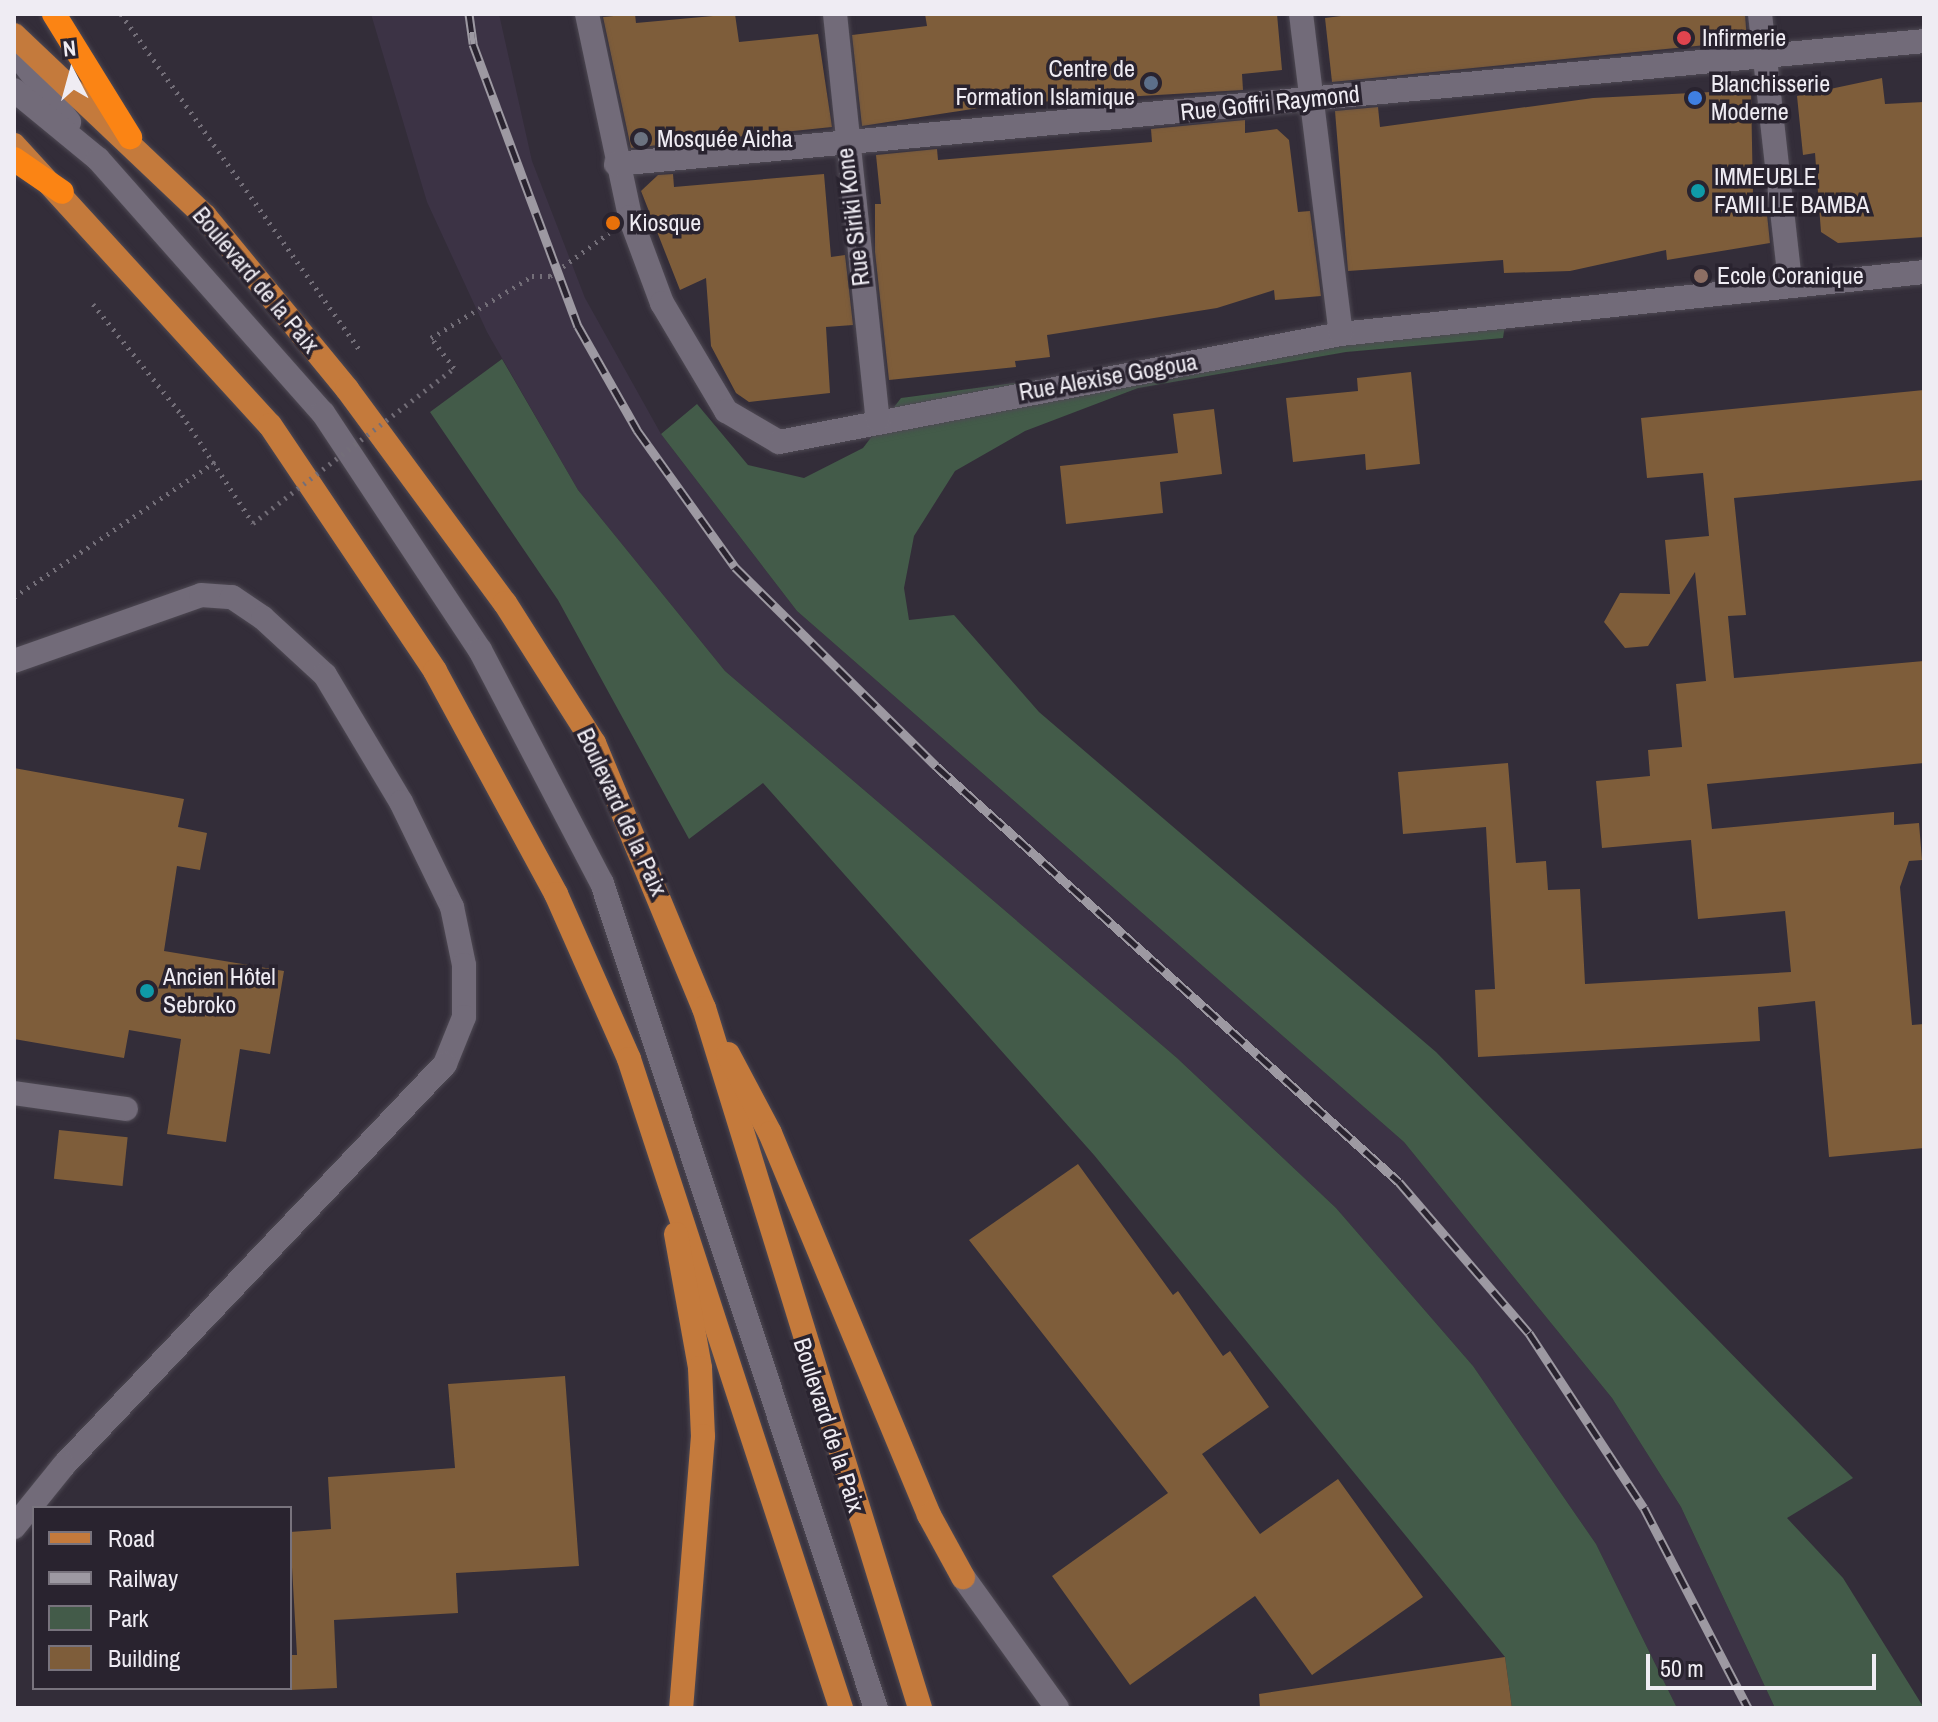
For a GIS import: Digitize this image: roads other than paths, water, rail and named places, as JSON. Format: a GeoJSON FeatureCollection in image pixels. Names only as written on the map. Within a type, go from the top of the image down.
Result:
{"type":"FeatureCollection","features":[{"type":"Feature","properties":{"kind":"highway"},"geometry":{"type":"LineString","coordinates":[[54,14],[130,137]]}},
{"type":"Feature","properties":{"kind":"highway"},"geometry":{"type":"LineString","coordinates":[[14,159],[62,192]]}},
{"type":"Feature","properties":{"kind":"main road","name":"Boulevard de la Paix"},"geometry":{"type":"LineString","coordinates":[[14,35],[130,137],[347,389],[505,603],[594,743],[704,1008],[920,1708]]}},
{"type":"Feature","properties":{"kind":"main road"},"geometry":{"type":"LineString","coordinates":[[14,145],[62,192],[270,425],[435,671],[596,973],[663,1157],[841,1708]]}},
{"type":"Feature","properties":{"kind":"main road"},"geometry":{"type":"LineString","coordinates":[[704,1008],[770,1133],[929,1515],[963,1577]]}},
{"type":"Feature","properties":{"kind":"main road"},"geometry":{"type":"LineString","coordinates":[[663,1157],[700,1368],[702,1423],[681,1708]]}},
{"type":"Feature","properties":{"kind":"street","name":"Rue Alexise Gogoua"},"geometry":{"type":"LineString","coordinates":[[587,14],[616,164],[630,217],[675,330],[736,422],[779,442],[878,420],[1341,334],[1790,283],[1924,272]]}},
{"type":"Feature","properties":{"kind":"street","name":"Rue Siriki Kone"},"geometry":{"type":"LineString","coordinates":[[835,14],[844,147],[878,420]]}},
{"type":"Feature","properties":{"kind":"street"},"geometry":{"type":"LineString","coordinates":[[1301,14],[1309,99],[1341,334]]}},
{"type":"Feature","properties":{"kind":"street"},"geometry":{"type":"LineString","coordinates":[[1760,14],[1790,283]]}},
{"type":"Feature","properties":{"kind":"street","name":"Rue Goffri Raymond"},"geometry":{"type":"LineString","coordinates":[[616,164],[844,147],[1764,54],[1924,41]]}},
{"type":"Feature","properties":{"kind":"street"},"geometry":{"type":"LineString","coordinates":[[14,51],[98,159]]}},
{"type":"Feature","properties":{"kind":"street","name":"Boulevard de la Paix"},"geometry":{"type":"LineString","coordinates":[[14,90],[98,159],[323,413],[480,650],[602,883],[876,1708]]}},
{"type":"Feature","properties":{"kind":"street"},"geometry":{"type":"LineString","coordinates":[[14,661],[201,595],[232,597],[263,618],[325,675],[401,802],[452,907],[464,965],[464,1017],[445,1064],[64,1465],[14,1527]]}},
{"type":"Feature","properties":{"kind":"street"},"geometry":{"type":"LineString","coordinates":[[14,1093],[126,1109]]}},
{"type":"Feature","properties":{"kind":"street"},"geometry":{"type":"LineString","coordinates":[[963,1577],[1057,1708]]}},
{"type":"Feature","properties":{"kind":"railway"},"geometry":{"type":"LineString","coordinates":[[469,14],[473,44],[578,326],[637,430],[735,567],[936,766],[1399,1182],[1529,1333],[1644,1508],[1748,1708]]}},
{"type":"Feature","properties":{"kind":"place","name":"Infirmerie"},"geometry":{"type":"Point","coordinates":[1684,38]}},
{"type":"Feature","properties":{"kind":"place","name":"Centre de Formation Islamique"},"geometry":{"type":"Point","coordinates":[1151,83]}},
{"type":"Feature","properties":{"kind":"place","name":"Blanchisserie Moderne"},"geometry":{"type":"Point","coordinates":[1695,98]}},
{"type":"Feature","properties":{"kind":"place","name":"Mosquée Aicha"},"geometry":{"type":"Point","coordinates":[641,139]}},
{"type":"Feature","properties":{"kind":"place","name":"IMMEUBLE FAMILLE BAMBA"},"geometry":{"type":"Point","coordinates":[1698,191]}},
{"type":"Feature","properties":{"kind":"place","name":"Kiosque"},"geometry":{"type":"Point","coordinates":[613,223]}},
{"type":"Feature","properties":{"kind":"place","name":"Ecole Coranique"},"geometry":{"type":"Point","coordinates":[1701,276]}},
{"type":"Feature","properties":{"kind":"place","name":"Ancien Hôtel Sebroko"},"geometry":{"type":"Point","coordinates":[147,991]}}]}
